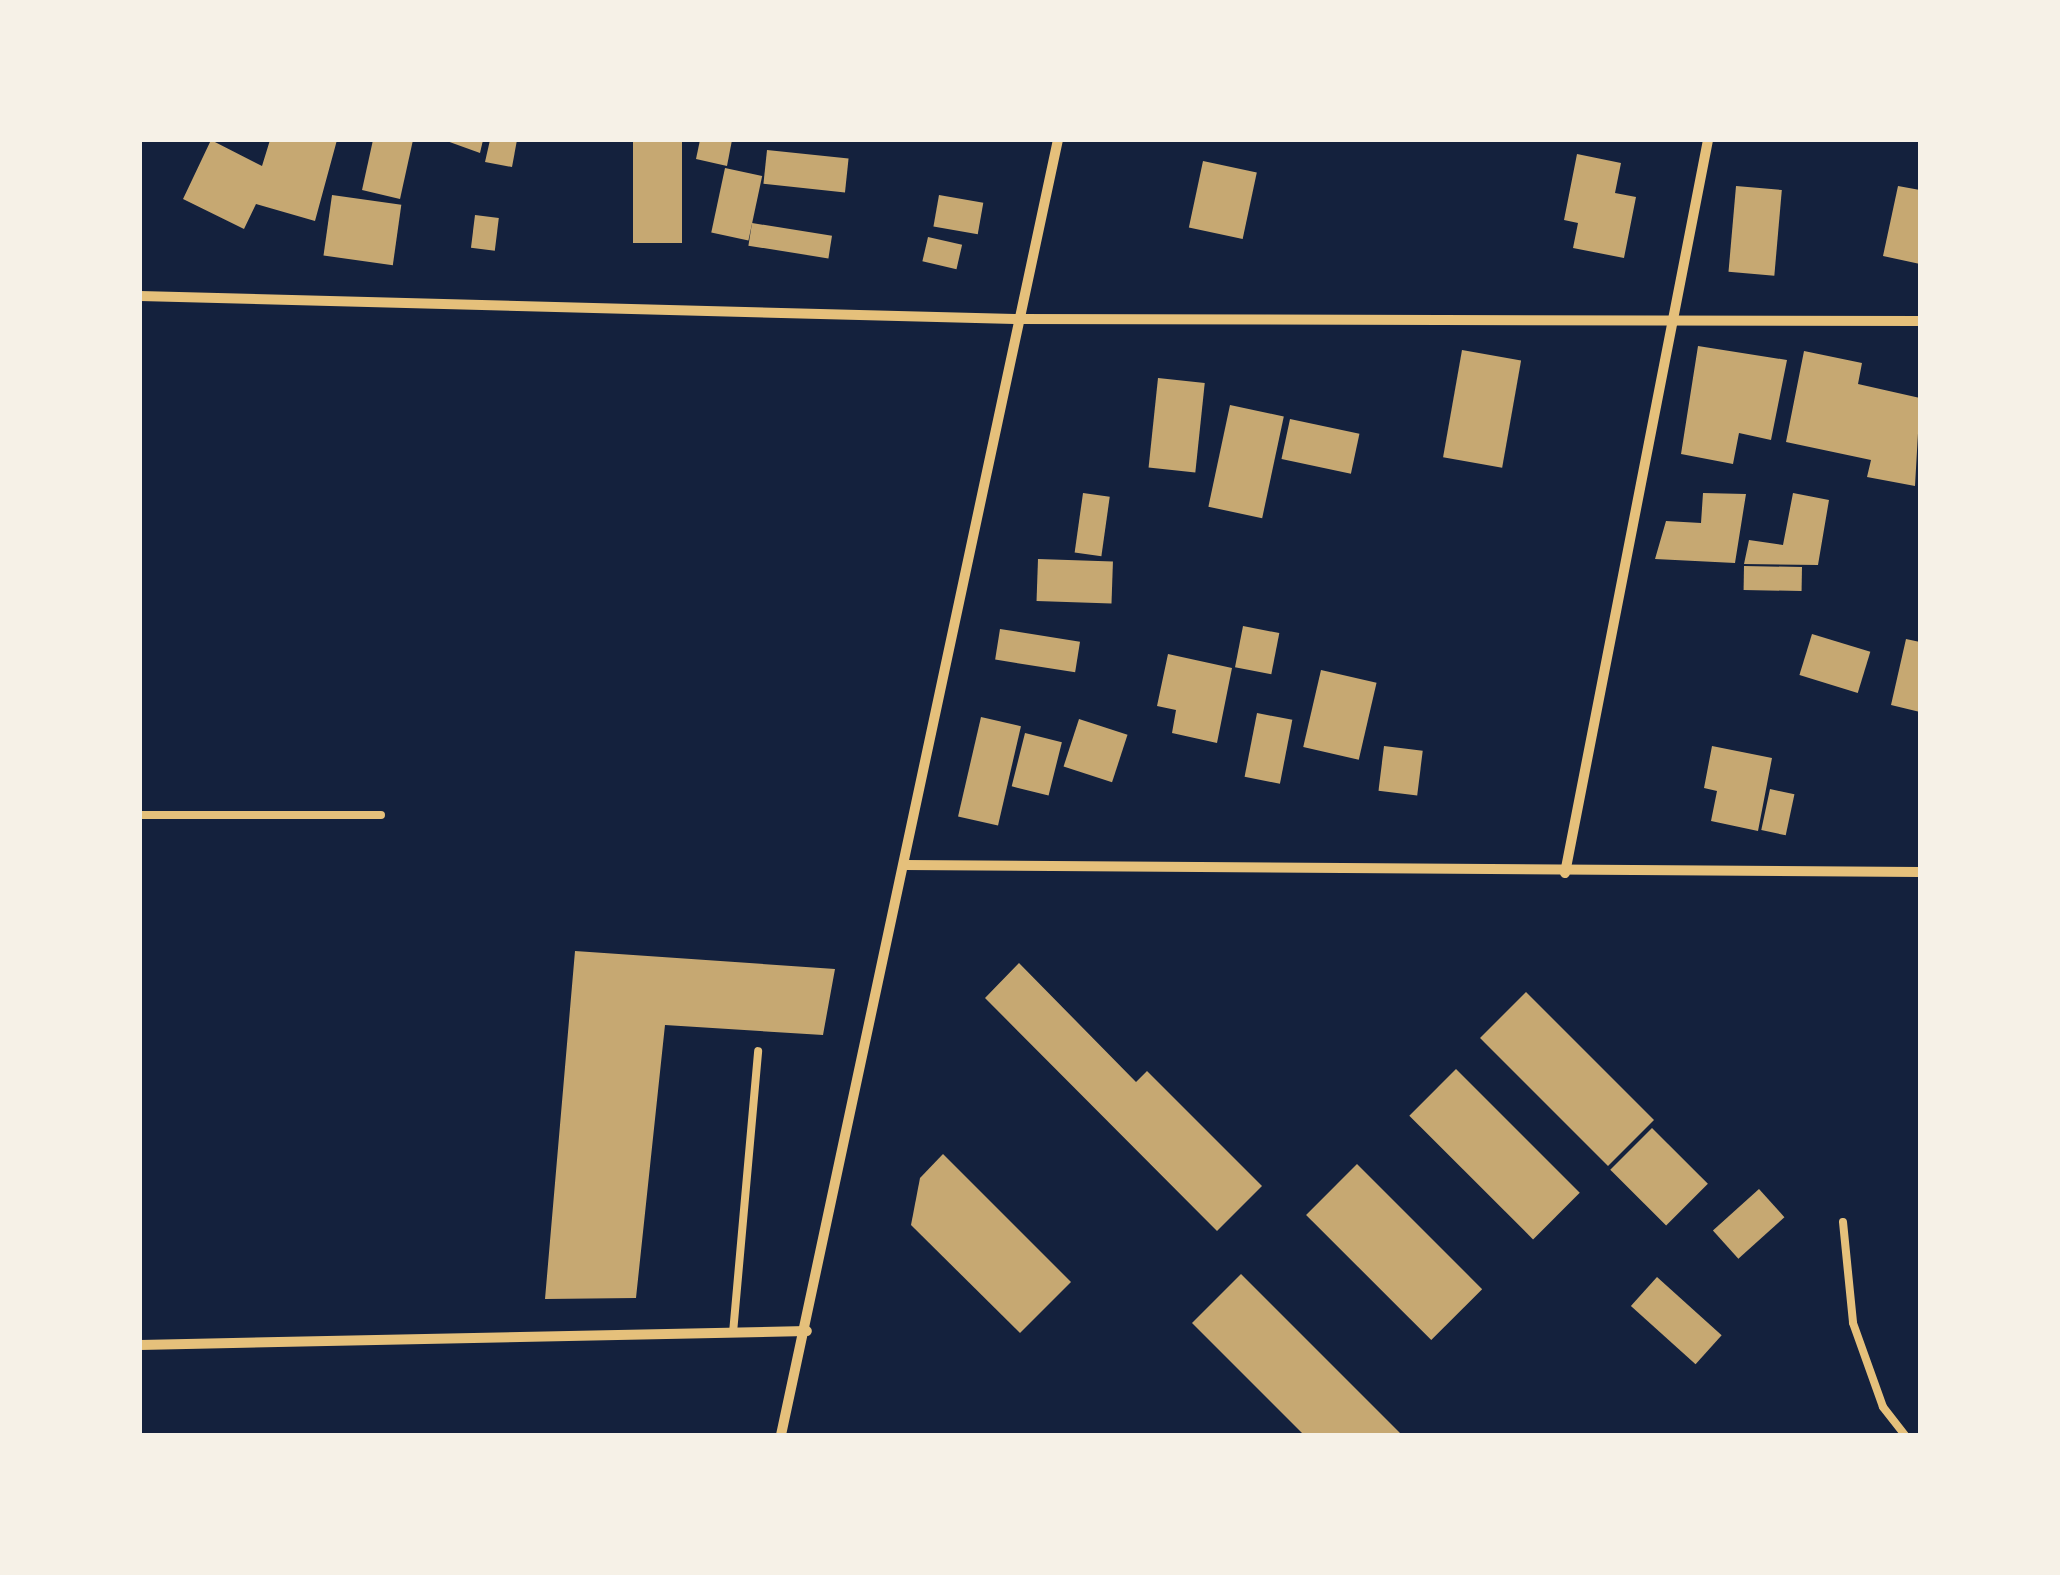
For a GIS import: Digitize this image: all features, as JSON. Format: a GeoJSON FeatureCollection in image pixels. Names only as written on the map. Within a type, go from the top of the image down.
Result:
{"type":"FeatureCollection","features":[{"type":"Feature","properties":{"kind":"street"},"geometry":{"type":"LineString","coordinates":[[781,1435],[807,1331],[905,865],[1015,319],[1058,140]]}},
{"type":"Feature","properties":{"kind":"street"},"geometry":{"type":"LineString","coordinates":[[1565,873],[1668,316],[1708,140]]}},
{"type":"Feature","properties":{"kind":"street"},"geometry":{"type":"LineString","coordinates":[[140,296],[1015,319],[1668,316],[1920,321]]}},
{"type":"Feature","properties":{"kind":"street"},"geometry":{"type":"LineString","coordinates":[[905,865],[1565,873],[1920,872]]}},
{"type":"Feature","properties":{"kind":"street"},"geometry":{"type":"LineString","coordinates":[[140,1345],[807,1331]]}},
{"type":"Feature","properties":{"kind":"lane"},"geometry":{"type":"LineString","coordinates":[[140,815],[381,814]]}},
{"type":"Feature","properties":{"kind":"lane"},"geometry":{"type":"LineString","coordinates":[[733,1333],[758,1051]]}},
{"type":"Feature","properties":{"kind":"lane"},"geometry":{"type":"LineString","coordinates":[[1843,1222],[1853,1322],[1883,1407],[1904,1435]]}},
{"type":"Feature","properties":{"kind":"building"},"geometry":{"type":"Polygon","coordinates":[[[211,140],[262,166],[270,140],[337,140],[315,221],[256,204],[244,229],[183,199],[211,140]]]}},
{"type":"Feature","properties":{"kind":"building"},"geometry":{"type":"Polygon","coordinates":[[[373,140],[413,140],[400,199],[362,190],[373,140]]]}},
{"type":"Feature","properties":{"kind":"building"},"geometry":{"type":"Polygon","coordinates":[[[444,140],[483,140],[480,153],[444,140]]]}},
{"type":"Feature","properties":{"kind":"building"},"geometry":{"type":"Polygon","coordinates":[[[490,140],[517,140],[512,167],[485,162],[490,140]]]}},
{"type":"Feature","properties":{"kind":"building"},"geometry":{"type":"Polygon","coordinates":[[[633,140],[682,140],[682,243],[633,243],[633,140]]]}},
{"type":"Feature","properties":{"kind":"building"},"geometry":{"type":"Polygon","coordinates":[[[700,140],[732,140],[727,166],[696,159],[700,140]]]}},
{"type":"Feature","properties":{"kind":"building"},"geometry":{"type":"Polygon","coordinates":[[[767,150],[849,159],[845,192],[763,184],[767,150]]]}},
{"type":"Feature","properties":{"kind":"building"},"geometry":{"type":"Polygon","coordinates":[[[1577,154],[1621,163],[1615,193],[1636,197],[1624,258],[1573,248],[1578,223],[1564,220],[1577,154]]]}},
{"type":"Feature","properties":{"kind":"building"},"geometry":{"type":"Polygon","coordinates":[[[1203,161],[1257,172],[1243,239],[1189,228],[1203,161]]]}},
{"type":"Feature","properties":{"kind":"building"},"geometry":{"type":"Polygon","coordinates":[[[725,168],[762,176],[748,240],[711,233],[725,168]]]}},
{"type":"Feature","properties":{"kind":"building"},"geometry":{"type":"Polygon","coordinates":[[[1736,186],[1782,190],[1774,276],[1729,272],[1736,186]]]}},
{"type":"Feature","properties":{"kind":"building"},"geometry":{"type":"Polygon","coordinates":[[[1898,186],[1920,190],[1920,264],[1883,256],[1898,186]]]}},
{"type":"Feature","properties":{"kind":"building"},"geometry":{"type":"Polygon","coordinates":[[[332,195],[401,205],[393,265],[324,255],[332,195]]]}},
{"type":"Feature","properties":{"kind":"building"},"geometry":{"type":"Polygon","coordinates":[[[939,195],[983,203],[978,234],[933,227],[939,195]]]}},
{"type":"Feature","properties":{"kind":"building"},"geometry":{"type":"Polygon","coordinates":[[[475,215],[499,218],[495,251],[471,248],[475,215]]]}},
{"type":"Feature","properties":{"kind":"building"},"geometry":{"type":"Polygon","coordinates":[[[752,223],[832,236],[828,258],[748,246],[752,223]]]}},
{"type":"Feature","properties":{"kind":"building"},"geometry":{"type":"Polygon","coordinates":[[[928,237],[962,245],[956,269],[922,261],[928,237]]]}},
{"type":"Feature","properties":{"kind":"building"},"geometry":{"type":"Polygon","coordinates":[[[1698,346],[1787,360],[1771,440],[1739,433],[1733,464],[1681,454],[1698,346]]]}},
{"type":"Feature","properties":{"kind":"building"},"geometry":{"type":"Polygon","coordinates":[[[1462,350],[1521,360],[1502,468],[1443,457],[1462,350]]]}},
{"type":"Feature","properties":{"kind":"building"},"geometry":{"type":"Polygon","coordinates":[[[1804,351],[1862,363],[1858,384],[1920,398],[1915,486],[1867,477],[1871,460],[1786,442],[1804,351]]]}},
{"type":"Feature","properties":{"kind":"building"},"geometry":{"type":"Polygon","coordinates":[[[1158,378],[1205,383],[1195,472],[1149,468],[1158,378]]]}},
{"type":"Feature","properties":{"kind":"building"},"geometry":{"type":"Polygon","coordinates":[[[1230,405],[1284,416],[1262,518],[1208,507],[1230,405]]]}},
{"type":"Feature","properties":{"kind":"building"},"geometry":{"type":"Polygon","coordinates":[[[1290,419],[1359,434],[1351,474],[1281,459],[1290,419]]]}},
{"type":"Feature","properties":{"kind":"building"},"geometry":{"type":"Polygon","coordinates":[[[1083,493],[1110,497],[1101,556],[1075,552],[1083,493]]]}},
{"type":"Feature","properties":{"kind":"building"},"geometry":{"type":"Polygon","coordinates":[[[1703,493],[1746,494],[1735,563],[1655,559],[1666,521],[1701,523],[1703,493]]]}},
{"type":"Feature","properties":{"kind":"building"},"geometry":{"type":"Polygon","coordinates":[[[1793,493],[1829,500],[1818,565],[1744,564],[1749,540],[1783,545],[1793,493]]]}},
{"type":"Feature","properties":{"kind":"building"},"geometry":{"type":"Polygon","coordinates":[[[1038,559],[1113,562],[1111,604],[1037,601],[1038,559]]]}},
{"type":"Feature","properties":{"kind":"building"},"geometry":{"type":"Polygon","coordinates":[[[1744,566],[1802,567],[1802,591],[1744,590],[1744,566]]]}},
{"type":"Feature","properties":{"kind":"building"},"geometry":{"type":"Polygon","coordinates":[[[1243,626],[1279,633],[1271,674],[1235,667],[1243,626]]]}},
{"type":"Feature","properties":{"kind":"building"},"geometry":{"type":"Polygon","coordinates":[[[1000,629],[1080,642],[1075,672],[995,660],[1000,629]]]}},
{"type":"Feature","properties":{"kind":"building"},"geometry":{"type":"Polygon","coordinates":[[[1812,634],[1870,652],[1858,693],[1799,675],[1812,634]]]}},
{"type":"Feature","properties":{"kind":"building"},"geometry":{"type":"Polygon","coordinates":[[[1906,639],[1920,642],[1920,712],[1891,705],[1906,639]]]}},
{"type":"Feature","properties":{"kind":"building"},"geometry":{"type":"Polygon","coordinates":[[[1168,654],[1232,668],[1217,743],[1172,733],[1176,710],[1157,706],[1168,654]]]}},
{"type":"Feature","properties":{"kind":"building"},"geometry":{"type":"Polygon","coordinates":[[[1321,670],[1377,683],[1359,760],[1303,747],[1321,670]]]}},
{"type":"Feature","properties":{"kind":"building"},"geometry":{"type":"Polygon","coordinates":[[[1257,713],[1292,720],[1280,784],[1245,777],[1257,713]]]}},
{"type":"Feature","properties":{"kind":"building"},"geometry":{"type":"Polygon","coordinates":[[[981,717],[1021,726],[998,826],[958,816],[981,717]]]}},
{"type":"Feature","properties":{"kind":"building"},"geometry":{"type":"Polygon","coordinates":[[[1079,719],[1128,735],[1112,782],[1064,767],[1079,719]]]}},
{"type":"Feature","properties":{"kind":"building"},"geometry":{"type":"Polygon","coordinates":[[[1025,733],[1062,742],[1049,796],[1012,786],[1025,733]]]}},
{"type":"Feature","properties":{"kind":"building"},"geometry":{"type":"Polygon","coordinates":[[[1384,746],[1423,751],[1417,795],[1379,791],[1384,746]]]}},
{"type":"Feature","properties":{"kind":"building"},"geometry":{"type":"Polygon","coordinates":[[[1712,746],[1772,758],[1758,831],[1711,821],[1717,791],[1704,788],[1712,746]]]}},
{"type":"Feature","properties":{"kind":"building"},"geometry":{"type":"Polygon","coordinates":[[[1770,789],[1794,794],[1786,835],[1761,830],[1770,789]]]}},
{"type":"Feature","properties":{"kind":"building"},"geometry":{"type":"Polygon","coordinates":[[[575,951],[835,969],[823,1035],[665,1025],[636,1298],[545,1299],[575,951]]]}},
{"type":"Feature","properties":{"kind":"building"},"geometry":{"type":"Polygon","coordinates":[[[1019,963],[1136,1082],[1147,1071],[1262,1186],[1217,1231],[985,998],[1019,963]]]}},
{"type":"Feature","properties":{"kind":"building"},"geometry":{"type":"Polygon","coordinates":[[[1526,992],[1654,1120],[1608,1166],[1480,1038],[1526,992]]]}},
{"type":"Feature","properties":{"kind":"building"},"geometry":{"type":"Polygon","coordinates":[[[1456,1069],[1580,1193],[1533,1239],[1409,1116],[1456,1069]]]}},
{"type":"Feature","properties":{"kind":"building"},"geometry":{"type":"Polygon","coordinates":[[[1652,1128],[1708,1184],[1666,1226],[1610,1170],[1652,1128]]]}},
{"type":"Feature","properties":{"kind":"building"},"geometry":{"type":"Polygon","coordinates":[[[943,1154],[1071,1282],[1020,1333],[911,1225],[920,1178],[943,1154]]]}},
{"type":"Feature","properties":{"kind":"building"},"geometry":{"type":"Polygon","coordinates":[[[1357,1164],[1482,1289],[1431,1340],[1306,1215],[1357,1164]]]}},
{"type":"Feature","properties":{"kind":"building"},"geometry":{"type":"Polygon","coordinates":[[[1759,1189],[1784,1217],[1738,1259],[1713,1230],[1759,1189]]]}},
{"type":"Feature","properties":{"kind":"building"},"geometry":{"type":"Polygon","coordinates":[[[1241,1274],[1402,1435],[1304,1435],[1192,1323],[1241,1274]]]}},
{"type":"Feature","properties":{"kind":"building"},"geometry":{"type":"Polygon","coordinates":[[[1657,1277],[1722,1335],[1696,1364],[1631,1306],[1657,1277]]]}}]}
